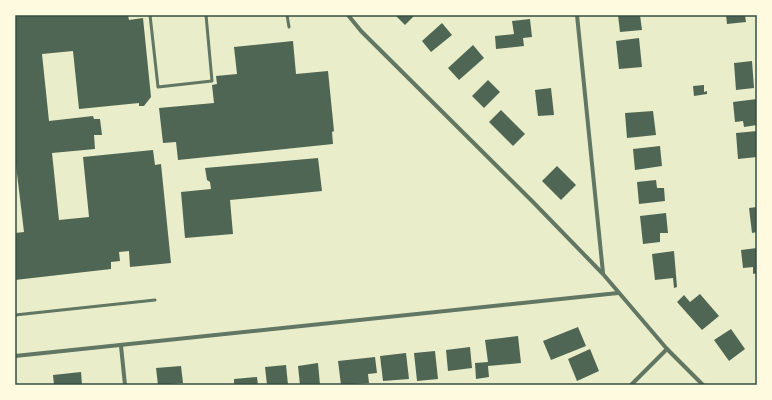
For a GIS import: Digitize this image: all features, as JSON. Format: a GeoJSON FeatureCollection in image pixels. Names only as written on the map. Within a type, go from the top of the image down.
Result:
{"type":"FeatureCollection","features":[{"type":"Feature","properties":{"kind":"street"},"geometry":{"type":"LineString","coordinates":[[348,15],[361,31],[533,202],[603,274],[667,349],[703,385]]}},
{"type":"Feature","properties":{"kind":"street"},"geometry":{"type":"LineString","coordinates":[[577,15],[603,274]]}},
{"type":"Feature","properties":{"kind":"street"},"geometry":{"type":"LineString","coordinates":[[15,356],[618,293]]}},
{"type":"Feature","properties":{"kind":"street"},"geometry":{"type":"LineString","coordinates":[[121,346],[124,385]]}},
{"type":"Feature","properties":{"kind":"street"},"geometry":{"type":"LineString","coordinates":[[631,385],[667,349]]}},
{"type":"Feature","properties":{"kind":"lane"},"geometry":{"type":"LineString","coordinates":[[150,15],[158,87],[212,81],[206,15]]}},
{"type":"Feature","properties":{"kind":"lane"},"geometry":{"type":"LineString","coordinates":[[287,15],[289,27]]}},
{"type":"Feature","properties":{"kind":"lane"},"geometry":{"type":"LineString","coordinates":[[15,315],[156,300]]}},
{"type":"Feature","properties":{"kind":"building"},"geometry":{"type":"Polygon","coordinates":[[[15,15],[128,15],[129,20],[143,18],[151,97],[144,106],[139,106],[139,103],[79,109],[73,51],[42,54],[49,121],[93,116],[94,119],[100,119],[102,135],[94,135],[95,149],[52,153],[59,220],[89,217],[83,157],[153,150],[155,165],[161,164],[171,263],[130,267],[129,251],[119,252],[120,261],[111,262],[111,269],[15,280],[15,233],[24,232],[15,157],[15,15]]]}},
{"type":"Feature","properties":{"kind":"building"},"geometry":{"type":"Polygon","coordinates":[[[395,15],[415,15],[405,25],[395,15]]]}},
{"type":"Feature","properties":{"kind":"building"},"geometry":{"type":"Polygon","coordinates":[[[618,15],[640,15],[642,30],[620,32],[618,15]]]}},
{"type":"Feature","properties":{"kind":"building"},"geometry":{"type":"Polygon","coordinates":[[[726,15],[745,15],[746,22],[727,24],[726,15]]]}},
{"type":"Feature","properties":{"kind":"building"},"geometry":{"type":"Polygon","coordinates":[[[530,19],[532,37],[523,38],[524,46],[496,49],[495,36],[514,34],[512,21],[530,19]]]}},
{"type":"Feature","properties":{"kind":"building"},"geometry":{"type":"Polygon","coordinates":[[[442,23],[452,35],[431,52],[422,41],[442,23]]]}},
{"type":"Feature","properties":{"kind":"building"},"geometry":{"type":"Polygon","coordinates":[[[639,38],[642,67],[619,69],[616,41],[639,38]]]}},
{"type":"Feature","properties":{"kind":"building"},"geometry":{"type":"Polygon","coordinates":[[[293,41],[296,74],[328,71],[334,131],[332,132],[333,144],[178,160],[176,142],[163,143],[159,108],[214,103],[212,85],[217,84],[216,76],[237,74],[234,47],[293,41]]]}},
{"type":"Feature","properties":{"kind":"building"},"geometry":{"type":"Polygon","coordinates":[[[473,45],[484,58],[459,80],[448,68],[473,45]]]}},
{"type":"Feature","properties":{"kind":"building"},"geometry":{"type":"Polygon","coordinates":[[[752,61],[754,88],[736,90],[734,63],[752,61]]]}},
{"type":"Feature","properties":{"kind":"building"},"geometry":{"type":"Polygon","coordinates":[[[488,80],[500,92],[484,108],[472,96],[488,80]]]}},
{"type":"Feature","properties":{"kind":"building"},"geometry":{"type":"Polygon","coordinates":[[[704,85],[704,92],[707,91],[707,94],[694,96],[693,86],[704,85]]]}},
{"type":"Feature","properties":{"kind":"building"},"geometry":{"type":"Polygon","coordinates":[[[551,88],[554,115],[538,116],[535,90],[551,88]]]}},
{"type":"Feature","properties":{"kind":"building"},"geometry":{"type":"Polygon","coordinates":[[[757,99],[757,125],[744,127],[743,121],[735,122],[733,102],[757,99]]]}},
{"type":"Feature","properties":{"kind":"building"},"geometry":{"type":"Polygon","coordinates":[[[501,110],[525,134],[513,146],[489,122],[501,110]]]}},
{"type":"Feature","properties":{"kind":"building"},"geometry":{"type":"Polygon","coordinates":[[[653,111],[656,135],[627,138],[625,113],[653,111]]]}},
{"type":"Feature","properties":{"kind":"building"},"geometry":{"type":"Polygon","coordinates":[[[757,131],[757,157],[738,159],[736,133],[757,131]]]}},
{"type":"Feature","properties":{"kind":"building"},"geometry":{"type":"Polygon","coordinates":[[[660,146],[662,166],[635,170],[633,149],[660,146]]]}},
{"type":"Feature","properties":{"kind":"building"},"geometry":{"type":"Polygon","coordinates":[[[318,158],[322,191],[230,200],[233,234],[185,238],[181,192],[211,189],[210,182],[207,180],[205,168],[318,158]]]}},
{"type":"Feature","properties":{"kind":"building"},"geometry":{"type":"Polygon","coordinates":[[[557,166],[576,185],[561,200],[542,181],[557,166]]]}},
{"type":"Feature","properties":{"kind":"building"},"geometry":{"type":"Polygon","coordinates":[[[656,180],[657,188],[664,188],[665,201],[639,204],[637,182],[656,180]]]}},
{"type":"Feature","properties":{"kind":"building"},"geometry":{"type":"Polygon","coordinates":[[[757,207],[757,232],[752,233],[749,208],[757,207]]]}},
{"type":"Feature","properties":{"kind":"building"},"geometry":{"type":"Polygon","coordinates":[[[666,213],[668,233],[660,233],[660,242],[643,244],[640,216],[666,213]]]}},
{"type":"Feature","properties":{"kind":"building"},"geometry":{"type":"Polygon","coordinates":[[[757,248],[757,273],[753,274],[753,267],[743,268],[741,250],[757,248]]]}},
{"type":"Feature","properties":{"kind":"building"},"geometry":{"type":"Polygon","coordinates":[[[674,251],[677,287],[674,288],[673,278],[655,280],[652,254],[674,251]]]}},
{"type":"Feature","properties":{"kind":"building"},"geometry":{"type":"Polygon","coordinates":[[[700,294],[719,316],[702,330],[677,302],[684,295],[690,302],[700,294]]]}},
{"type":"Feature","properties":{"kind":"building"},"geometry":{"type":"Polygon","coordinates":[[[578,327],[586,346],[551,360],[543,341],[578,327]]]}},
{"type":"Feature","properties":{"kind":"building"},"geometry":{"type":"Polygon","coordinates":[[[731,329],[745,349],[729,361],[714,340],[731,329]]]}},
{"type":"Feature","properties":{"kind":"building"},"geometry":{"type":"Polygon","coordinates":[[[518,336],[521,363],[488,366],[489,377],[476,379],[475,363],[488,362],[485,340],[518,336]]]}},
{"type":"Feature","properties":{"kind":"building"},"geometry":{"type":"Polygon","coordinates":[[[470,347],[472,368],[448,371],[446,350],[470,347]]]}},
{"type":"Feature","properties":{"kind":"building"},"geometry":{"type":"Polygon","coordinates":[[[590,349],[599,371],[577,381],[568,359],[590,349]]]}},
{"type":"Feature","properties":{"kind":"building"},"geometry":{"type":"Polygon","coordinates":[[[435,351],[438,379],[417,381],[414,353],[435,351]]]}},
{"type":"Feature","properties":{"kind":"building"},"geometry":{"type":"Polygon","coordinates":[[[406,353],[409,379],[383,381],[380,356],[406,353]]]}},
{"type":"Feature","properties":{"kind":"building"},"geometry":{"type":"Polygon","coordinates":[[[375,357],[377,373],[368,374],[369,383],[341,385],[338,361],[375,357]]]}},
{"type":"Feature","properties":{"kind":"building"},"geometry":{"type":"Polygon","coordinates":[[[318,363],[320,385],[300,385],[298,366],[318,363]]]}},
{"type":"Feature","properties":{"kind":"building"},"geometry":{"type":"Polygon","coordinates":[[[286,365],[288,385],[267,385],[265,367],[286,365]]]}},
{"type":"Feature","properties":{"kind":"building"},"geometry":{"type":"Polygon","coordinates":[[[181,366],[183,383],[158,385],[156,368],[181,366]]]}},
{"type":"Feature","properties":{"kind":"building"},"geometry":{"type":"Polygon","coordinates":[[[81,372],[82,385],[54,385],[53,375],[81,372]]]}},
{"type":"Feature","properties":{"kind":"building"},"geometry":{"type":"Polygon","coordinates":[[[257,377],[258,385],[234,385],[234,379],[257,377]]]}}]}
